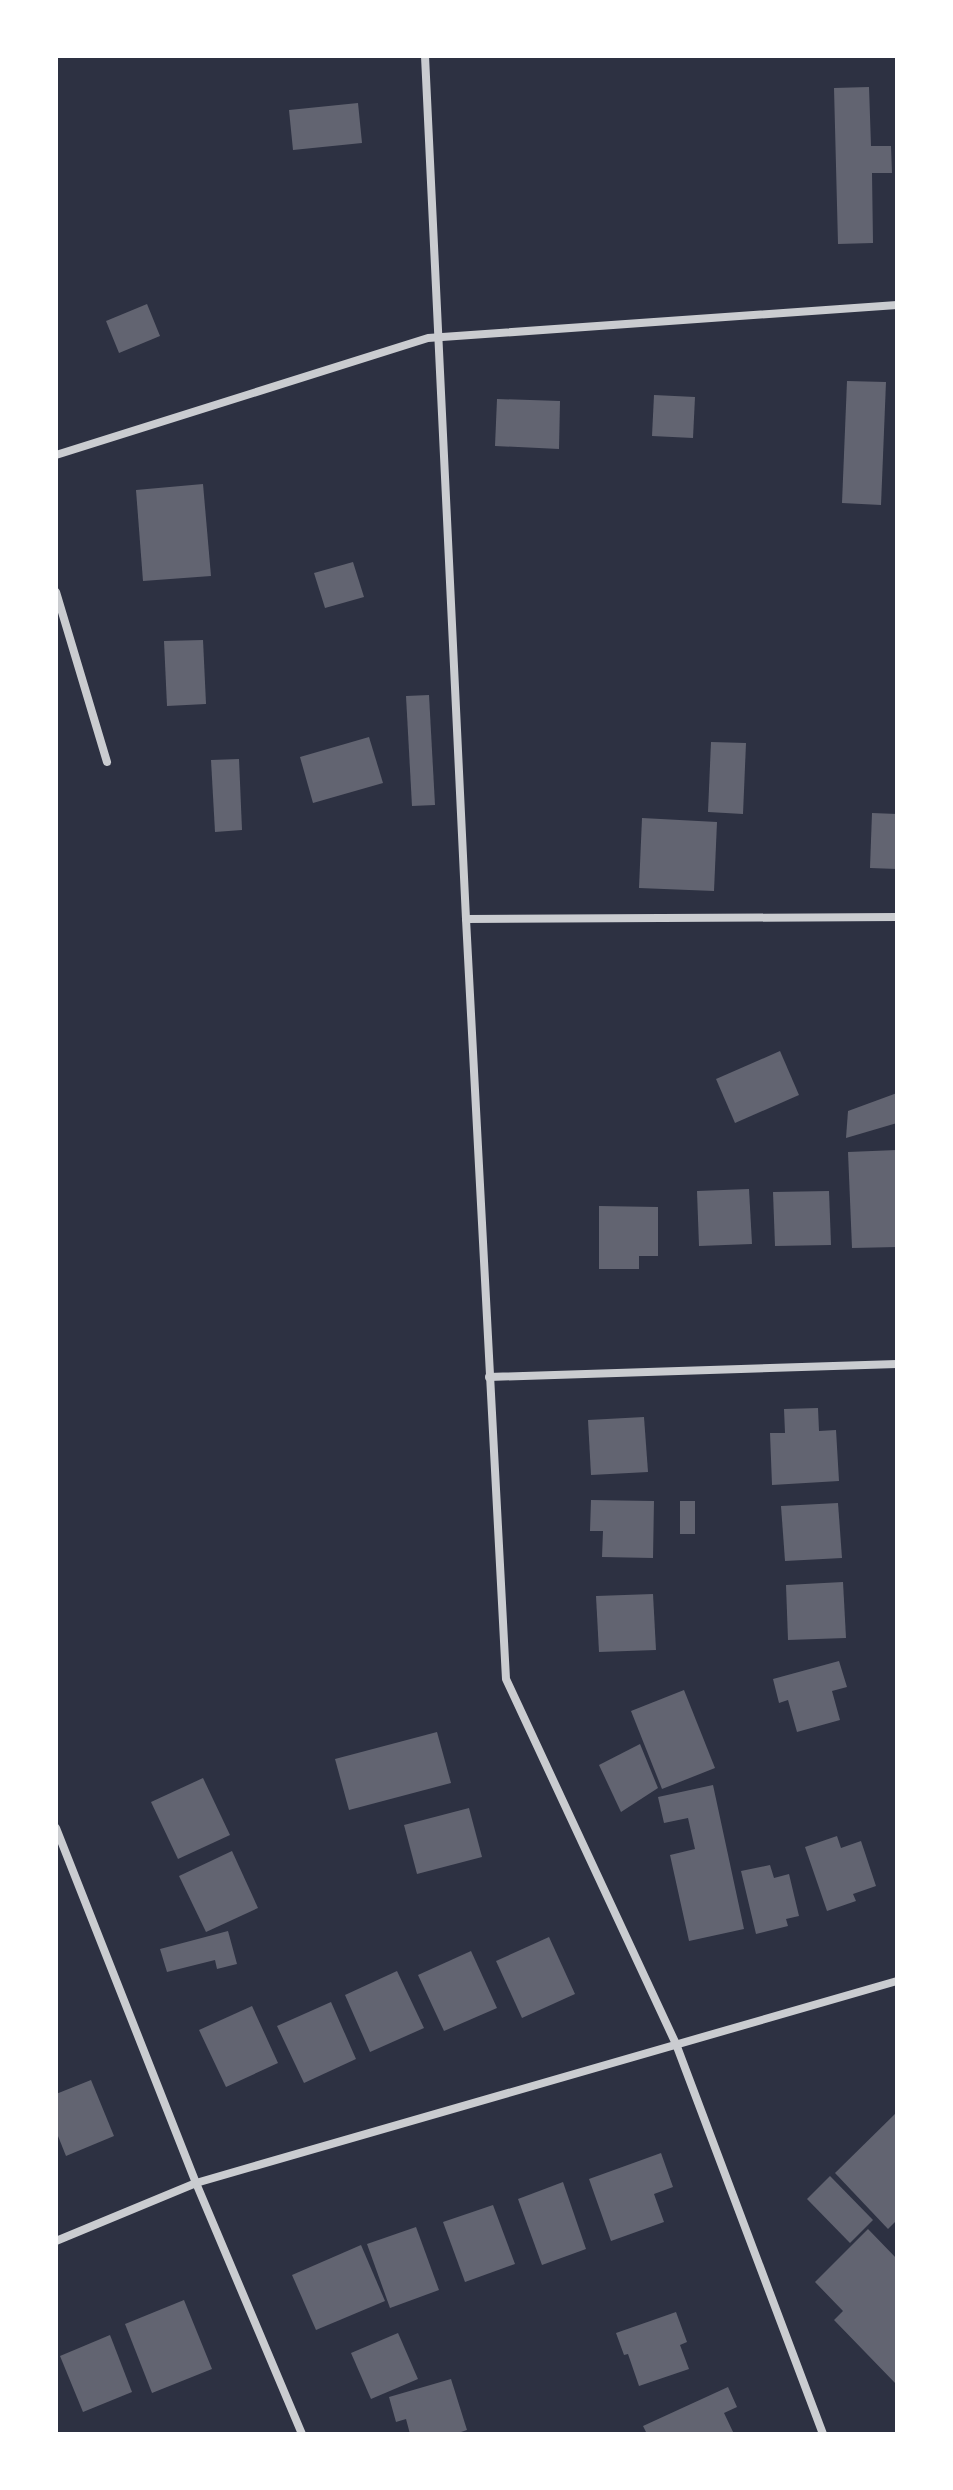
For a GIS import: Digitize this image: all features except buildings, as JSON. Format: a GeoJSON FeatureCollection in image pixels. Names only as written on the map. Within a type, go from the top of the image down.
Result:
{"type":"FeatureCollection","features":[{"type":"Feature","properties":{"kind":"street"},"geometry":{"type":"LineString","coordinates":[[425,56],[506,1679],[676,2044],[823,2434]]}},
{"type":"Feature","properties":{"kind":"street"},"geometry":{"type":"LineString","coordinates":[[56,455],[428,338],[897,305]]}},
{"type":"Feature","properties":{"kind":"street"},"geometry":{"type":"LineString","coordinates":[[56,592],[107,762]]}},
{"type":"Feature","properties":{"kind":"street"},"geometry":{"type":"LineString","coordinates":[[466,919],[897,917]]}},
{"type":"Feature","properties":{"kind":"street"},"geometry":{"type":"LineString","coordinates":[[489,1377],[897,1364]]}},
{"type":"Feature","properties":{"kind":"street"},"geometry":{"type":"LineString","coordinates":[[56,1828],[196,2183],[302,2434]]}},
{"type":"Feature","properties":{"kind":"street"},"geometry":{"type":"LineString","coordinates":[[56,2241],[196,2183],[897,1981]]}}]}
